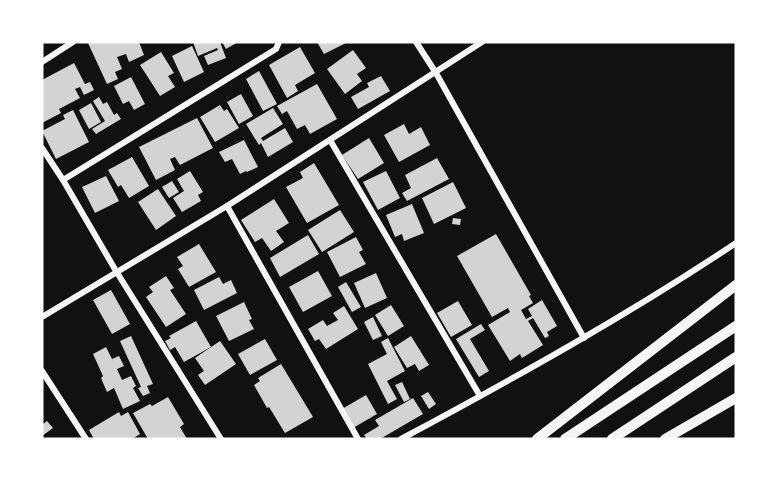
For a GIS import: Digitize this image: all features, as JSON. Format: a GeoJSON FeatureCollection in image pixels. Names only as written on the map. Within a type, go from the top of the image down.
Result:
{"type":"FeatureCollection","features":[{"type":"Feature","properties":{"kind":"highway"},"geometry":{"type":"LineString","coordinates":[[537,439],[736,285]]}},
{"type":"Feature","properties":{"kind":"highway"},"geometry":{"type":"LineString","coordinates":[[565,439],[736,326]]}},
{"type":"Feature","properties":{"kind":"highway"},"geometry":{"type":"LineString","coordinates":[[612,439],[736,357]]}},
{"type":"Feature","properties":{"kind":"highway"},"geometry":{"type":"LineString","coordinates":[[665,439],[736,398]]}},
{"type":"Feature","properties":{"kind":"street"},"geometry":{"type":"LineString","coordinates":[[42,62],[73,42]]}},
{"type":"Feature","properties":{"kind":"street"},"geometry":{"type":"LineString","coordinates":[[63,180],[276,49],[279,42]]}},
{"type":"Feature","properties":{"kind":"street"},"geometry":{"type":"LineString","coordinates":[[416,42],[436,73],[584,338]]}},
{"type":"Feature","properties":{"kind":"street"},"geometry":{"type":"LineString","coordinates":[[42,317],[227,206],[482,42]]}},
{"type":"Feature","properties":{"kind":"street"},"geometry":{"type":"LineString","coordinates":[[330,140],[480,396]]}},
{"type":"Feature","properties":{"kind":"street"},"geometry":{"type":"LineString","coordinates":[[42,148],[221,439]]}},
{"type":"Feature","properties":{"kind":"street"},"geometry":{"type":"LineString","coordinates":[[227,206],[358,439]]}},
{"type":"Feature","properties":{"kind":"street"},"geometry":{"type":"LineString","coordinates":[[400,439],[584,338],[736,243]]}},
{"type":"Feature","properties":{"kind":"street"},"geometry":{"type":"LineString","coordinates":[[42,370],[86,439]]}},
{"type":"Feature","properties":{"kind":"building"},"geometry":{"type":"Polygon","coordinates":[[[89,42],[139,42],[144,55],[129,62],[126,54],[117,57],[122,69],[115,72],[118,79],[107,84],[89,42]]]}},
{"type":"Feature","properties":{"kind":"building"},"geometry":{"type":"Polygon","coordinates":[[[193,42],[220,42],[226,58],[208,65],[204,56],[218,50],[217,48],[198,56],[193,42]]]}},
{"type":"Feature","properties":{"kind":"building"},"geometry":{"type":"Polygon","coordinates":[[[222,42],[238,42],[226,49],[222,42]]]}},
{"type":"Feature","properties":{"kind":"building"},"geometry":{"type":"Polygon","coordinates":[[[317,42],[348,42],[324,54],[317,42]]]}},
{"type":"Feature","properties":{"kind":"building"},"geometry":{"type":"Polygon","coordinates":[[[192,46],[204,72],[184,82],[172,56],[192,46]]]}},
{"type":"Feature","properties":{"kind":"building"},"geometry":{"type":"Polygon","coordinates":[[[300,47],[315,73],[295,85],[298,91],[287,98],[269,65],[300,47]]]}},
{"type":"Feature","properties":{"kind":"building"},"geometry":{"type":"Polygon","coordinates":[[[353,50],[366,68],[357,74],[362,81],[345,94],[327,69],[353,50]]]}},
{"type":"Feature","properties":{"kind":"building"},"geometry":{"type":"Polygon","coordinates":[[[161,52],[174,73],[168,76],[175,87],[160,96],[140,65],[161,52]]]}},
{"type":"Feature","properties":{"kind":"building"},"geometry":{"type":"Polygon","coordinates":[[[74,63],[85,84],[90,82],[94,90],[84,95],[80,87],[75,89],[80,98],[59,109],[61,113],[42,123],[42,80],[74,63]]]}},
{"type":"Feature","properties":{"kind":"building"},"geometry":{"type":"Polygon","coordinates":[[[259,71],[277,104],[263,111],[246,79],[259,71]]]}},
{"type":"Feature","properties":{"kind":"building"},"geometry":{"type":"Polygon","coordinates":[[[381,76],[390,91],[358,109],[351,97],[369,87],[367,83],[381,76]]]}},
{"type":"Feature","properties":{"kind":"building"},"geometry":{"type":"Polygon","coordinates":[[[131,77],[145,104],[134,110],[129,101],[123,104],[114,86],[131,77]]]}},
{"type":"Feature","properties":{"kind":"building"},"geometry":{"type":"Polygon","coordinates":[[[317,84],[337,119],[310,134],[305,125],[297,129],[287,111],[282,114],[277,106],[317,84]]]}},
{"type":"Feature","properties":{"kind":"building"},"geometry":{"type":"Polygon","coordinates":[[[241,94],[253,116],[239,124],[227,102],[241,94]]]}},
{"type":"Feature","properties":{"kind":"building"},"geometry":{"type":"Polygon","coordinates":[[[99,97],[103,104],[107,102],[114,115],[117,113],[121,119],[96,134],[92,129],[105,121],[93,101],[99,97]]]}},
{"type":"Feature","properties":{"kind":"building"},"geometry":{"type":"Polygon","coordinates":[[[91,103],[101,122],[89,129],[79,110],[91,103]]]}},
{"type":"Feature","properties":{"kind":"building"},"geometry":{"type":"Polygon","coordinates":[[[220,105],[224,111],[227,109],[239,128],[215,142],[200,117],[220,105]]]}},
{"type":"Feature","properties":{"kind":"building"},"geometry":{"type":"Polygon","coordinates":[[[273,108],[283,124],[261,138],[263,141],[285,128],[293,142],[268,157],[261,143],[259,145],[246,124],[273,108]]]}},
{"type":"Feature","properties":{"kind":"building"},"geometry":{"type":"Polygon","coordinates":[[[73,110],[89,142],[56,159],[42,131],[65,119],[63,115],[73,110]]]}},
{"type":"Feature","properties":{"kind":"building"},"geometry":{"type":"Polygon","coordinates":[[[197,118],[213,148],[180,165],[175,157],[170,159],[175,170],[156,180],[139,147],[197,118]]]}},
{"type":"Feature","properties":{"kind":"building"},"geometry":{"type":"Polygon","coordinates":[[[404,124],[409,134],[421,127],[430,145],[399,162],[384,135],[404,124]]]}},
{"type":"Feature","properties":{"kind":"building"},"geometry":{"type":"Polygon","coordinates":[[[369,138],[384,163],[358,179],[342,155],[369,138]]]}},
{"type":"Feature","properties":{"kind":"building"},"geometry":{"type":"Polygon","coordinates":[[[244,140],[258,167],[240,174],[232,159],[225,162],[219,152],[244,140]]]}},
{"type":"Feature","properties":{"kind":"building"},"geometry":{"type":"Polygon","coordinates":[[[132,157],[149,186],[129,198],[121,185],[118,187],[108,170],[132,157]]]}},
{"type":"Feature","properties":{"kind":"building"},"geometry":{"type":"Polygon","coordinates":[[[437,158],[449,179],[407,201],[402,193],[411,188],[405,175],[437,158]]]}},
{"type":"Feature","properties":{"kind":"building"},"geometry":{"type":"Polygon","coordinates":[[[314,163],[339,205],[307,223],[286,187],[303,178],[300,172],[314,163]]]}},
{"type":"Feature","properties":{"kind":"building"},"geometry":{"type":"Polygon","coordinates":[[[190,171],[203,192],[198,195],[201,201],[182,212],[173,198],[184,191],[177,179],[190,171]]]}},
{"type":"Feature","properties":{"kind":"building"},"geometry":{"type":"Polygon","coordinates":[[[386,171],[400,198],[378,210],[363,182],[386,171]]]}},
{"type":"Feature","properties":{"kind":"building"},"geometry":{"type":"Polygon","coordinates":[[[106,176],[119,201],[95,213],[82,187],[106,176]]]}},
{"type":"Feature","properties":{"kind":"building"},"geometry":{"type":"Polygon","coordinates":[[[172,181],[179,192],[169,198],[162,187],[172,181]]]}},
{"type":"Feature","properties":{"kind":"building"},"geometry":{"type":"Polygon","coordinates":[[[453,182],[466,208],[434,224],[422,198],[453,182]]]}},
{"type":"Feature","properties":{"kind":"building"},"geometry":{"type":"Polygon","coordinates":[[[158,189],[176,216],[156,230],[138,202],[158,189]]]}},
{"type":"Feature","properties":{"kind":"building"},"geometry":{"type":"Polygon","coordinates":[[[274,199],[289,223],[276,231],[284,242],[271,251],[262,238],[255,242],[241,220],[274,199]]]}},
{"type":"Feature","properties":{"kind":"building"},"geometry":{"type":"Polygon","coordinates":[[[412,204],[424,233],[404,241],[402,234],[395,237],[386,215],[412,204]]]}},
{"type":"Feature","properties":{"kind":"building"},"geometry":{"type":"Polygon","coordinates":[[[340,210],[354,232],[322,252],[308,230],[340,210]]]}},
{"type":"Feature","properties":{"kind":"building"},"geometry":{"type":"Polygon","coordinates":[[[453,218],[461,219],[460,225],[452,224],[453,218]]]}},
{"type":"Feature","properties":{"kind":"building"},"geometry":{"type":"Polygon","coordinates":[[[496,234],[531,295],[529,296],[533,303],[521,310],[526,319],[532,316],[528,309],[542,300],[557,326],[547,332],[549,336],[545,338],[533,318],[528,321],[543,345],[522,358],[520,354],[510,361],[488,325],[510,312],[508,308],[492,317],[457,256],[496,234]]]}},
{"type":"Feature","properties":{"kind":"building"},"geometry":{"type":"Polygon","coordinates":[[[308,235],[319,254],[280,277],[270,258],[308,235]]]}},
{"type":"Feature","properties":{"kind":"building"},"geometry":{"type":"Polygon","coordinates":[[[356,237],[363,250],[359,252],[366,264],[340,277],[327,252],[356,237]]]}},
{"type":"Feature","properties":{"kind":"building"},"geometry":{"type":"Polygon","coordinates":[[[199,244],[216,272],[189,287],[178,269],[183,266],[177,257],[199,244]]]}},
{"type":"Feature","properties":{"kind":"building"},"geometry":{"type":"Polygon","coordinates":[[[318,271],[332,296],[303,312],[289,287],[318,271]]]}},
{"type":"Feature","properties":{"kind":"building"},"geometry":{"type":"Polygon","coordinates":[[[376,273],[387,298],[365,308],[354,283],[376,273]]]}},
{"type":"Feature","properties":{"kind":"building"},"geometry":{"type":"Polygon","coordinates":[[[166,276],[174,288],[170,290],[186,314],[166,327],[146,297],[153,292],[149,287],[166,276]]]}},
{"type":"Feature","properties":{"kind":"building"},"geometry":{"type":"Polygon","coordinates":[[[219,277],[223,284],[231,280],[237,293],[204,310],[194,290],[219,277]]]}},
{"type":"Feature","properties":{"kind":"building"},"geometry":{"type":"Polygon","coordinates":[[[346,282],[361,307],[352,312],[338,287],[346,282]]]}},
{"type":"Feature","properties":{"kind":"building"},"geometry":{"type":"Polygon","coordinates":[[[111,290],[130,324],[112,334],[93,300],[111,290]]]}},
{"type":"Feature","properties":{"kind":"building"},"geometry":{"type":"Polygon","coordinates":[[[458,301],[472,325],[451,337],[437,313],[458,301]]]}},
{"type":"Feature","properties":{"kind":"building"},"geometry":{"type":"Polygon","coordinates":[[[244,302],[254,329],[229,341],[216,316],[244,302]]]}},
{"type":"Feature","properties":{"kind":"building"},"geometry":{"type":"Polygon","coordinates":[[[391,305],[404,326],[388,336],[375,315],[391,305]]]}},
{"type":"Feature","properties":{"kind":"building"},"geometry":{"type":"Polygon","coordinates":[[[344,306],[358,329],[326,349],[319,339],[315,341],[308,329],[323,320],[327,326],[338,320],[333,313],[344,306]]]}},
{"type":"Feature","properties":{"kind":"building"},"geometry":{"type":"Polygon","coordinates":[[[373,317],[382,336],[373,340],[364,322],[373,317]]]}},
{"type":"Feature","properties":{"kind":"building"},"geometry":{"type":"Polygon","coordinates":[[[196,321],[211,347],[184,362],[175,347],[170,350],[165,341],[171,338],[169,336],[196,321]]]}},
{"type":"Feature","properties":{"kind":"building"},"geometry":{"type":"Polygon","coordinates":[[[481,324],[485,330],[470,339],[489,371],[479,377],[456,339],[481,324]]]}},
{"type":"Feature","properties":{"kind":"building"},"geometry":{"type":"Polygon","coordinates":[[[131,336],[153,384],[147,386],[150,393],[143,396],[120,341],[131,336]]]}},
{"type":"Feature","properties":{"kind":"building"},"geometry":{"type":"Polygon","coordinates":[[[411,336],[429,365],[419,371],[415,364],[407,368],[394,347],[411,336]]]}},
{"type":"Feature","properties":{"kind":"building"},"geometry":{"type":"Polygon","coordinates":[[[388,338],[405,371],[387,381],[397,399],[388,404],[368,364],[387,354],[381,342],[388,338]]]}},
{"type":"Feature","properties":{"kind":"building"},"geometry":{"type":"Polygon","coordinates":[[[265,339],[277,360],[250,375],[238,354],[265,339]]]}},
{"type":"Feature","properties":{"kind":"building"},"geometry":{"type":"Polygon","coordinates":[[[220,341],[236,364],[205,385],[198,375],[204,371],[195,358],[220,341]]]}},
{"type":"Feature","properties":{"kind":"building"},"geometry":{"type":"Polygon","coordinates":[[[106,347],[112,359],[119,356],[124,366],[117,369],[122,380],[131,376],[136,386],[133,388],[140,401],[123,409],[114,388],[107,392],[93,354],[106,347]]]}},
{"type":"Feature","properties":{"kind":"building"},"geometry":{"type":"Polygon","coordinates":[[[281,364],[313,417],[285,433],[254,385],[260,381],[258,378],[281,364]]]}},
{"type":"Feature","properties":{"kind":"building"},"geometry":{"type":"Polygon","coordinates":[[[402,382],[410,399],[404,402],[395,385],[402,382]]]}},
{"type":"Feature","properties":{"kind":"building"},"geometry":{"type":"Polygon","coordinates":[[[428,392],[436,404],[429,409],[421,396],[428,392]]]}},
{"type":"Feature","properties":{"kind":"building"},"geometry":{"type":"Polygon","coordinates":[[[366,395],[377,414],[353,428],[342,409],[366,395]]]}},
{"type":"Feature","properties":{"kind":"building"},"geometry":{"type":"Polygon","coordinates":[[[168,397],[184,424],[180,427],[187,439],[148,439],[133,413],[168,397]]]}},
{"type":"Feature","properties":{"kind":"building"},"geometry":{"type":"Polygon","coordinates":[[[413,398],[423,414],[380,439],[367,439],[364,435],[379,426],[375,420],[413,398]]]}},
{"type":"Feature","properties":{"kind":"building"},"geometry":{"type":"Polygon","coordinates":[[[119,412],[121,416],[128,412],[140,434],[132,439],[94,439],[89,430],[119,412]]]}},
{"type":"Feature","properties":{"kind":"building"},"geometry":{"type":"Polygon","coordinates":[[[47,421],[53,428],[42,436],[42,425],[47,421]]]}}]}
